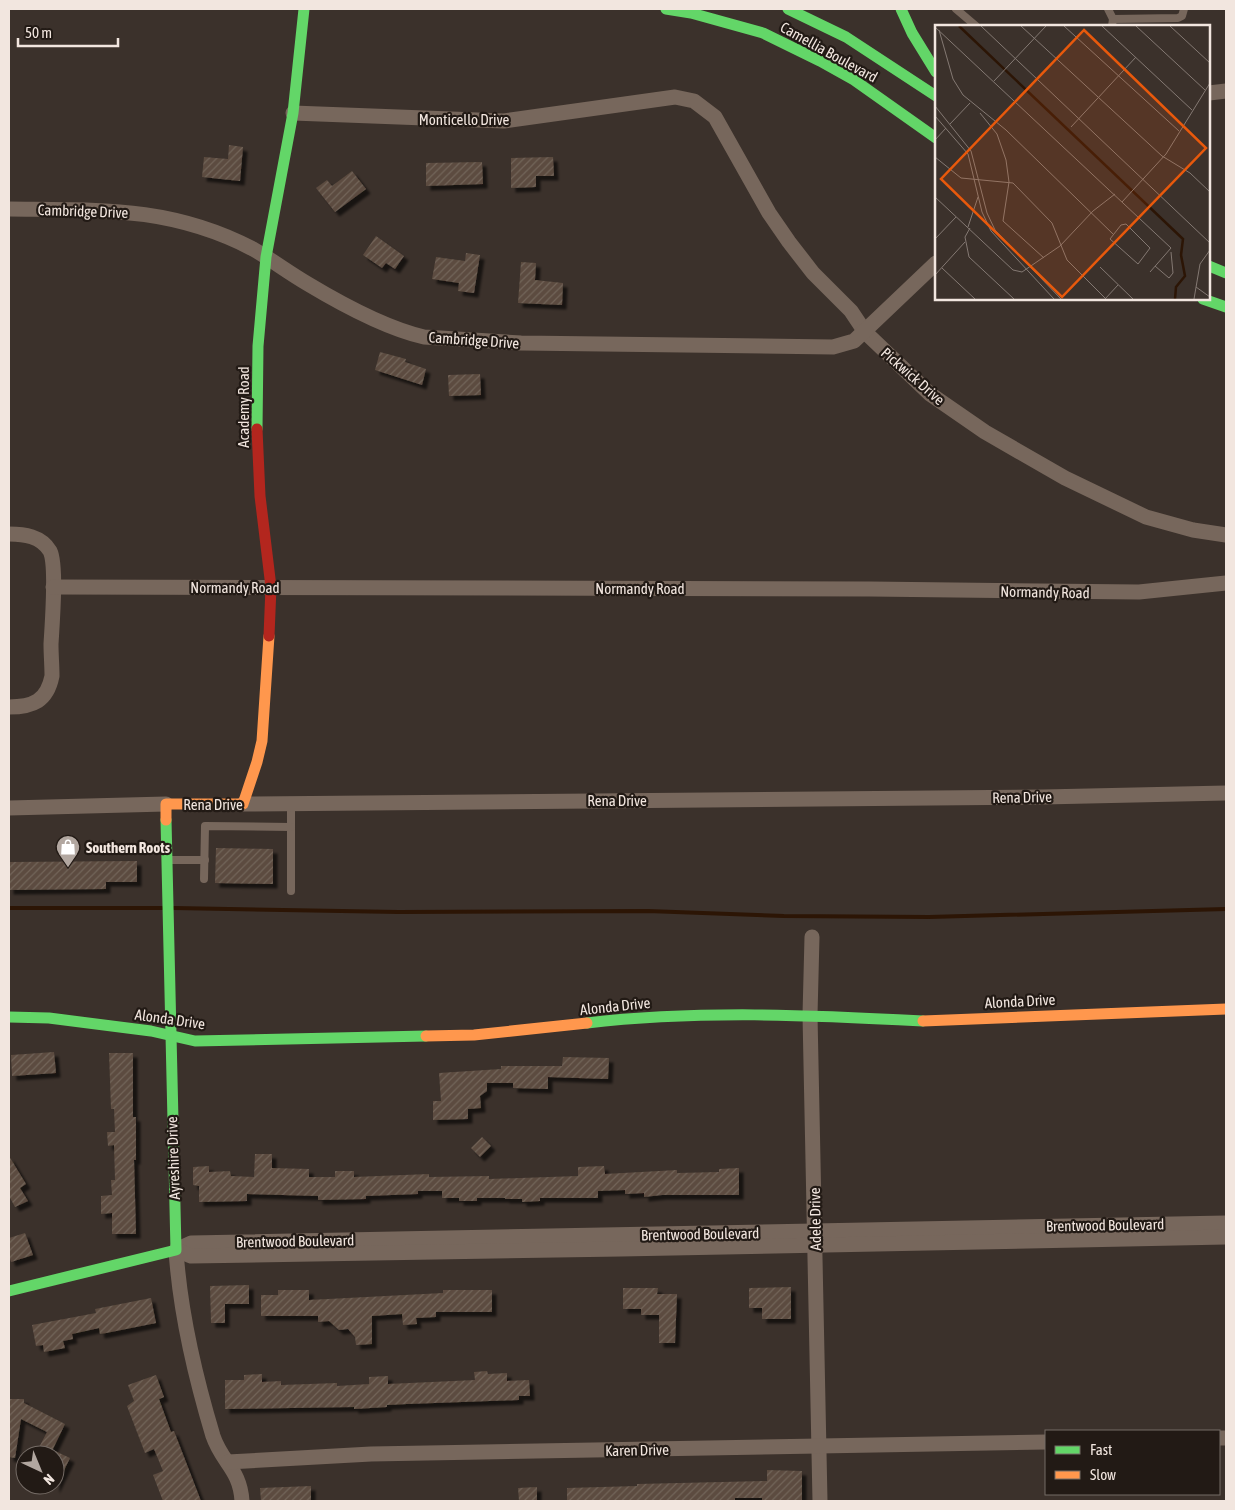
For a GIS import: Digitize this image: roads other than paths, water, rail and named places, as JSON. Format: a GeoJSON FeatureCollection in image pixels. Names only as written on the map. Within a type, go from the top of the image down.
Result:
{"type":"FeatureCollection","features":[{"type":"Feature","properties":{"kind":"street","name":"Academy Road"},"geometry":{"type":"LineString","coordinates":[[243,804],[258,762],[262,741],[271,608],[271,587],[260,496],[257,447],[256,389],[258,346],[266,257],[293,113],[304,9]]}},
{"type":"Feature","properties":{"kind":"street","name":"Camellia Boulevard"},"geometry":{"type":"LineString","coordinates":[[666,9],[691,13],[763,33],[854,80],[935,137]]}},
{"type":"Feature","properties":{"kind":"street","name":"Camellia Boulevard"},"geometry":{"type":"LineString","coordinates":[[788,9],[809,17],[851,40],[935,95]]}},
{"type":"Feature","properties":{"kind":"street"},"geometry":{"type":"LineString","coordinates":[[901,9],[912,33],[935,70]]}},
{"type":"Feature","properties":{"kind":"street"},"geometry":{"type":"LineString","coordinates":[[1210,93],[1226,91]]}},
{"type":"Feature","properties":{"kind":"street","name":"Monticello Drive"},"geometry":{"type":"LineString","coordinates":[[293,113],[504,121],[675,97],[694,100]]}},
{"type":"Feature","properties":{"kind":"street","name":"Pickwick Drive"},"geometry":{"type":"LineString","coordinates":[[694,100],[715,117],[769,213],[813,273],[851,311],[865,332],[930,394],[985,432],[1065,478],[1146,517],[1193,530],[1226,536]]}},
{"type":"Feature","properties":{"kind":"street","name":"Cambridge Drive"},"geometry":{"type":"LineString","coordinates":[[9,209],[106,210],[178,220],[218,234],[266,257],[313,287],[382,323],[411,334],[424,337],[521,344],[833,347],[854,341],[935,264]]}},
{"type":"Feature","properties":{"kind":"street"},"geometry":{"type":"LineString","coordinates":[[1210,266],[1226,273]]}},
{"type":"Feature","properties":{"kind":"street"},"geometry":{"type":"LineString","coordinates":[[1206,300],[1226,307]]}},
{"type":"Feature","properties":{"kind":"street"},"geometry":{"type":"LineString","coordinates":[[9,534],[21,534],[42,542],[50,552],[53,587],[52,676],[50,686],[46,694],[31,705],[9,707]]}},
{"type":"Feature","properties":{"kind":"street","name":"Normandy Road"},"geometry":{"type":"LineString","coordinates":[[53,587],[851,589],[1129,592],[1226,582]]}},
{"type":"Feature","properties":{"kind":"street","name":"Rena Drive"},"geometry":{"type":"LineString","coordinates":[[9,808],[166,804],[226,816],[243,804],[1043,797],[1226,793]]}},
{"type":"Feature","properties":{"kind":"street","name":"Ayreshire Drive"},"geometry":{"type":"LineString","coordinates":[[166,804],[177,1274],[193,1363],[214,1439],[239,1483],[242,1501]]}},
{"type":"Feature","properties":{"kind":"street","name":"Adele Drive"},"geometry":{"type":"LineString","coordinates":[[812,936],[810,1015],[820,1501]]}},
{"type":"Feature","properties":{"kind":"street","name":"Alonda Drive"},"geometry":{"type":"LineString","coordinates":[[9,1017],[50,1018],[151,1031],[194,1041],[474,1035],[620,1019],[703,1014],[810,1015],[932,1021],[1226,1009]]}},
{"type":"Feature","properties":{"kind":"street","name":"Brentwood Boulevard"},"geometry":{"type":"LineString","coordinates":[[816,1238],[1226,1223]]}},
{"type":"Feature","properties":{"kind":"street","name":"Brentwood Boulevard"},"geometry":{"type":"LineString","coordinates":[[9,1291],[176,1250],[191,1243],[1226,1236]]}},
{"type":"Feature","properties":{"kind":"street","name":"Karen Drive"},"geometry":{"type":"LineString","coordinates":[[228,1462],[371,1454],[1045,1442]]}},
{"type":"Feature","properties":{"kind":"lane"},"geometry":{"type":"LineString","coordinates":[[956,9],[975,25]]}},
{"type":"Feature","properties":{"kind":"lane"},"geometry":{"type":"LineString","coordinates":[[1108,9],[1112,23],[1178,18],[1182,16],[1184,9]]}},
{"type":"Feature","properties":{"kind":"lane"},"geometry":{"type":"LineString","coordinates":[[291,803],[292,891]]}},
{"type":"Feature","properties":{"kind":"lane"},"geometry":{"type":"LineString","coordinates":[[204,880],[205,826],[226,816],[291,827]]}},
{"type":"Feature","properties":{"kind":"lane"},"geometry":{"type":"LineString","coordinates":[[167,860],[205,860]]}},
{"type":"Feature","properties":{"kind":"waterway"},"geometry":{"type":"LineString","coordinates":[[9,908],[162,908]]}},
{"type":"Feature","properties":{"kind":"waterway"},"geometry":{"type":"LineString","coordinates":[[174,908],[399,912],[648,911],[784,916],[929,917],[1226,909]]}},
{"type":"Feature","properties":{"kind":"place","name":"Southern Roots"},"geometry":{"type":"Point","coordinates":[68,868]}}]}
